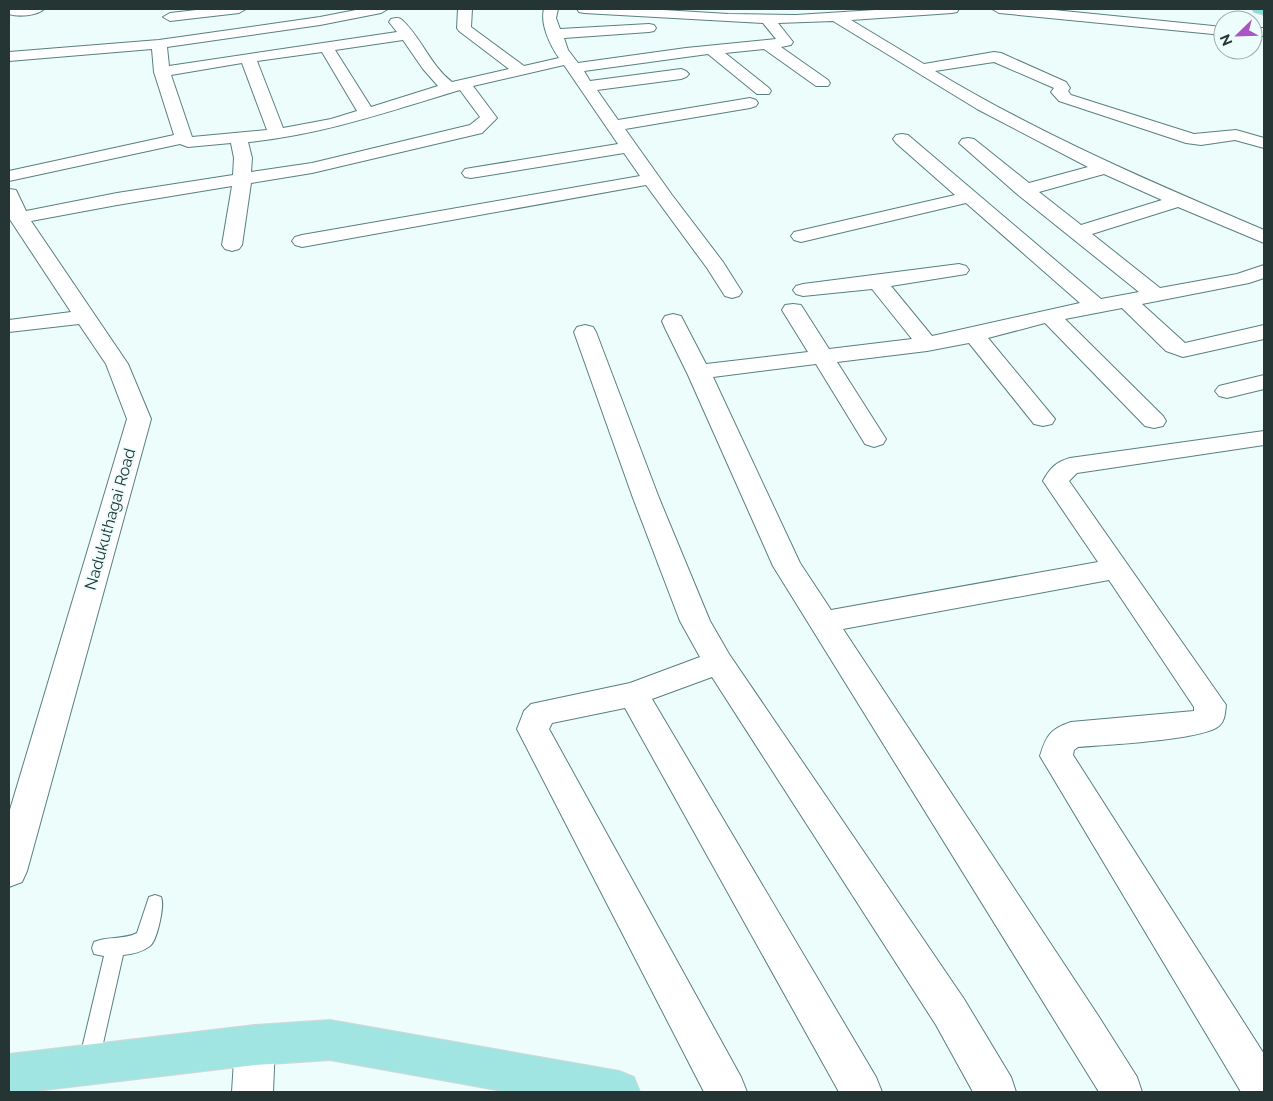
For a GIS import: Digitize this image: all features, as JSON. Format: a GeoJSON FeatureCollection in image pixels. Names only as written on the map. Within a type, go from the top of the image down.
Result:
{"type":"FeatureCollection","features":[{"type":"Feature","properties":{"kind":"highway"},"geometry":{"type":"LineString","coordinates":[[1259,9],[1264,11]]}},
{"type":"Feature","properties":{"kind":"main road"},"geometry":{"type":"LineString","coordinates":[[11,1080],[88,1064],[255,1045],[330,1040],[619,1092]]}},
{"type":"Feature","properties":{"kind":"street"},"geometry":{"type":"LineString","coordinates":[[14,12],[37,9]]}},
{"type":"Feature","properties":{"kind":"street"},"geometry":{"type":"LineString","coordinates":[[239,9],[167,13],[172,32],[164,44],[162,72],[183,138],[188,142],[277,134],[334,123],[456,86],[520,70],[786,42],[767,19]]}},
{"type":"Feature","properties":{"kind":"street"},"geometry":{"type":"LineString","coordinates":[[9,56],[164,44],[382,9],[408,35],[440,81],[456,86],[490,118],[476,128],[312,168],[242,181],[14,206]]}},
{"type":"Feature","properties":{"kind":"street"},"geometry":{"type":"LineString","coordinates":[[465,9],[464,28],[520,70]]}},
{"type":"Feature","properties":{"kind":"street"},"geometry":{"type":"LineString","coordinates":[[551,9],[549,18],[561,50],[651,179],[716,266],[732,292]]}},
{"type":"Feature","properties":{"kind":"street"},"geometry":{"type":"LineString","coordinates":[[584,9],[767,19],[837,17],[928,9],[952,9]]}},
{"type":"Feature","properties":{"kind":"street"},"geometry":{"type":"LineString","coordinates":[[999,9],[1101,14],[1213,30]]}},
{"type":"Feature","properties":{"kind":"street"},"geometry":{"type":"LineString","coordinates":[[837,17],[970,100],[1018,126],[1179,201],[1264,237]]}},
{"type":"Feature","properties":{"kind":"street"},"geometry":{"type":"LineString","coordinates":[[556,34],[649,28]]}},
{"type":"Feature","properties":{"kind":"street"},"geometry":{"type":"LineString","coordinates":[[162,72],[408,35]]}},
{"type":"Feature","properties":{"kind":"street"},"geometry":{"type":"LineString","coordinates":[[769,45],[822,83]]}},
{"type":"Feature","properties":{"kind":"street"},"geometry":{"type":"LineString","coordinates":[[326,48],[367,112]]}},
{"type":"Feature","properties":{"kind":"street"},"geometry":{"type":"LineString","coordinates":[[712,50],[763,91]]}},
{"type":"Feature","properties":{"kind":"street"},"geometry":{"type":"LineString","coordinates":[[248,58],[277,134]]}},
{"type":"Feature","properties":{"kind":"street"},"geometry":{"type":"LineString","coordinates":[[922,70],[986,58],[1001,58],[1060,85],[1062,88],[1059,92],[1065,98],[1151,127],[1201,140],[1236,135],[1264,143]]}},
{"type":"Feature","properties":{"kind":"street"},"geometry":{"type":"LineString","coordinates":[[587,86],[682,74]]}},
{"type":"Feature","properties":{"kind":"street"},"geometry":{"type":"LineString","coordinates":[[614,126],[750,103]]}},
{"type":"Feature","properties":{"kind":"street"},"geometry":{"type":"LineString","coordinates":[[9,176],[183,138]]}},
{"type":"Feature","properties":{"kind":"street"},"geometry":{"type":"LineString","coordinates":[[232,246],[242,181],[243,158],[238,138]]}},
{"type":"Feature","properties":{"kind":"street"},"geometry":{"type":"LineString","coordinates":[[902,139],[1096,306]]}},
{"type":"Feature","properties":{"kind":"street"},"geometry":{"type":"LineString","coordinates":[[968,143],[1156,296]]}},
{"type":"Feature","properties":{"kind":"street"},"geometry":{"type":"LineString","coordinates":[[472,173],[629,147]]}},
{"type":"Feature","properties":{"kind":"street"},"geometry":{"type":"LineString","coordinates":[[1024,190],[1108,168]]}},
{"type":"Feature","properties":{"kind":"street"},"geometry":{"type":"LineString","coordinates":[[302,241],[651,179]]}},
{"type":"Feature","properties":{"kind":"street"},"geometry":{"type":"LineString","coordinates":[[801,236],[969,197]]}},
{"type":"Feature","properties":{"kind":"street"},"geometry":{"type":"LineString","coordinates":[[1077,232],[1179,201]]}},
{"type":"Feature","properties":{"kind":"street","name":"Nadukuthagai Road"},"geometry":{"type":"LineString","coordinates":[[9,871],[138,419],[117,364],[14,206]]}},
{"type":"Feature","properties":{"kind":"street"},"geometry":{"type":"LineString","coordinates":[[803,290],[959,270]]}},
{"type":"Feature","properties":{"kind":"street"},"geometry":{"type":"LineString","coordinates":[[699,372],[927,344],[974,335],[1049,315],[1156,296],[1242,278],[1264,271]]}},
{"type":"Feature","properties":{"kind":"street"},"geometry":{"type":"LineString","coordinates":[[1242,278],[1264,293]]}},
{"type":"Feature","properties":{"kind":"street"},"geometry":{"type":"LineString","coordinates":[[877,282],[927,344]]}},
{"type":"Feature","properties":{"kind":"street"},"geometry":{"type":"LineString","coordinates":[[1127,301],[1174,346],[1183,350],[1264,332]]}},
{"type":"Feature","properties":{"kind":"street"},"geometry":{"type":"LineString","coordinates":[[793,310],[825,357],[874,439]]}},
{"type":"Feature","properties":{"kind":"street"},"geometry":{"type":"LineString","coordinates":[[1049,315],[1154,421]]}},
{"type":"Feature","properties":{"kind":"street"},"geometry":{"type":"LineString","coordinates":[[9,326],[85,317]]}},
{"type":"Feature","properties":{"kind":"street"},"geometry":{"type":"LineString","coordinates":[[673,321],[677,333],[699,372],[750,491],[787,566],[1085,1030],[1122,1092]]}},
{"type":"Feature","properties":{"kind":"street"},"geometry":{"type":"LineString","coordinates":[[585,332],[646,498],[695,622],[718,662],[950,1012],[996,1092]]}},
{"type":"Feature","properties":{"kind":"street"},"geometry":{"type":"LineString","coordinates":[[974,335],[1043,419]]}},
{"type":"Feature","properties":{"kind":"street"},"geometry":{"type":"LineString","coordinates":[[1227,391],[1264,382]]}},
{"type":"Feature","properties":{"kind":"street"},"geometry":{"type":"LineString","coordinates":[[1262,438],[1070,466],[1060,473],[1056,481],[1210,705],[1209,717],[1199,723],[1071,735],[1060,743],[1056,756],[1264,1091]]}},
{"type":"Feature","properties":{"kind":"street"},"geometry":{"type":"LineString","coordinates":[[824,622],[1115,569]]}},
{"type":"Feature","properties":{"kind":"street"},"geometry":{"type":"LineString","coordinates":[[718,662],[632,694],[542,713],[535,720],[534,729],[726,1092]]}},
{"type":"Feature","properties":{"kind":"street"},"geometry":{"type":"LineString","coordinates":[[632,694],[861,1092]]}},
{"type":"Feature","properties":{"kind":"street"},"geometry":{"type":"LineString","coordinates":[[252,1092],[255,1045]]}},
{"type":"Feature","properties":{"kind":"lane"},"geometry":{"type":"LineString","coordinates":[[88,1064],[109,947],[133,945],[145,939],[155,903]]}}]}
